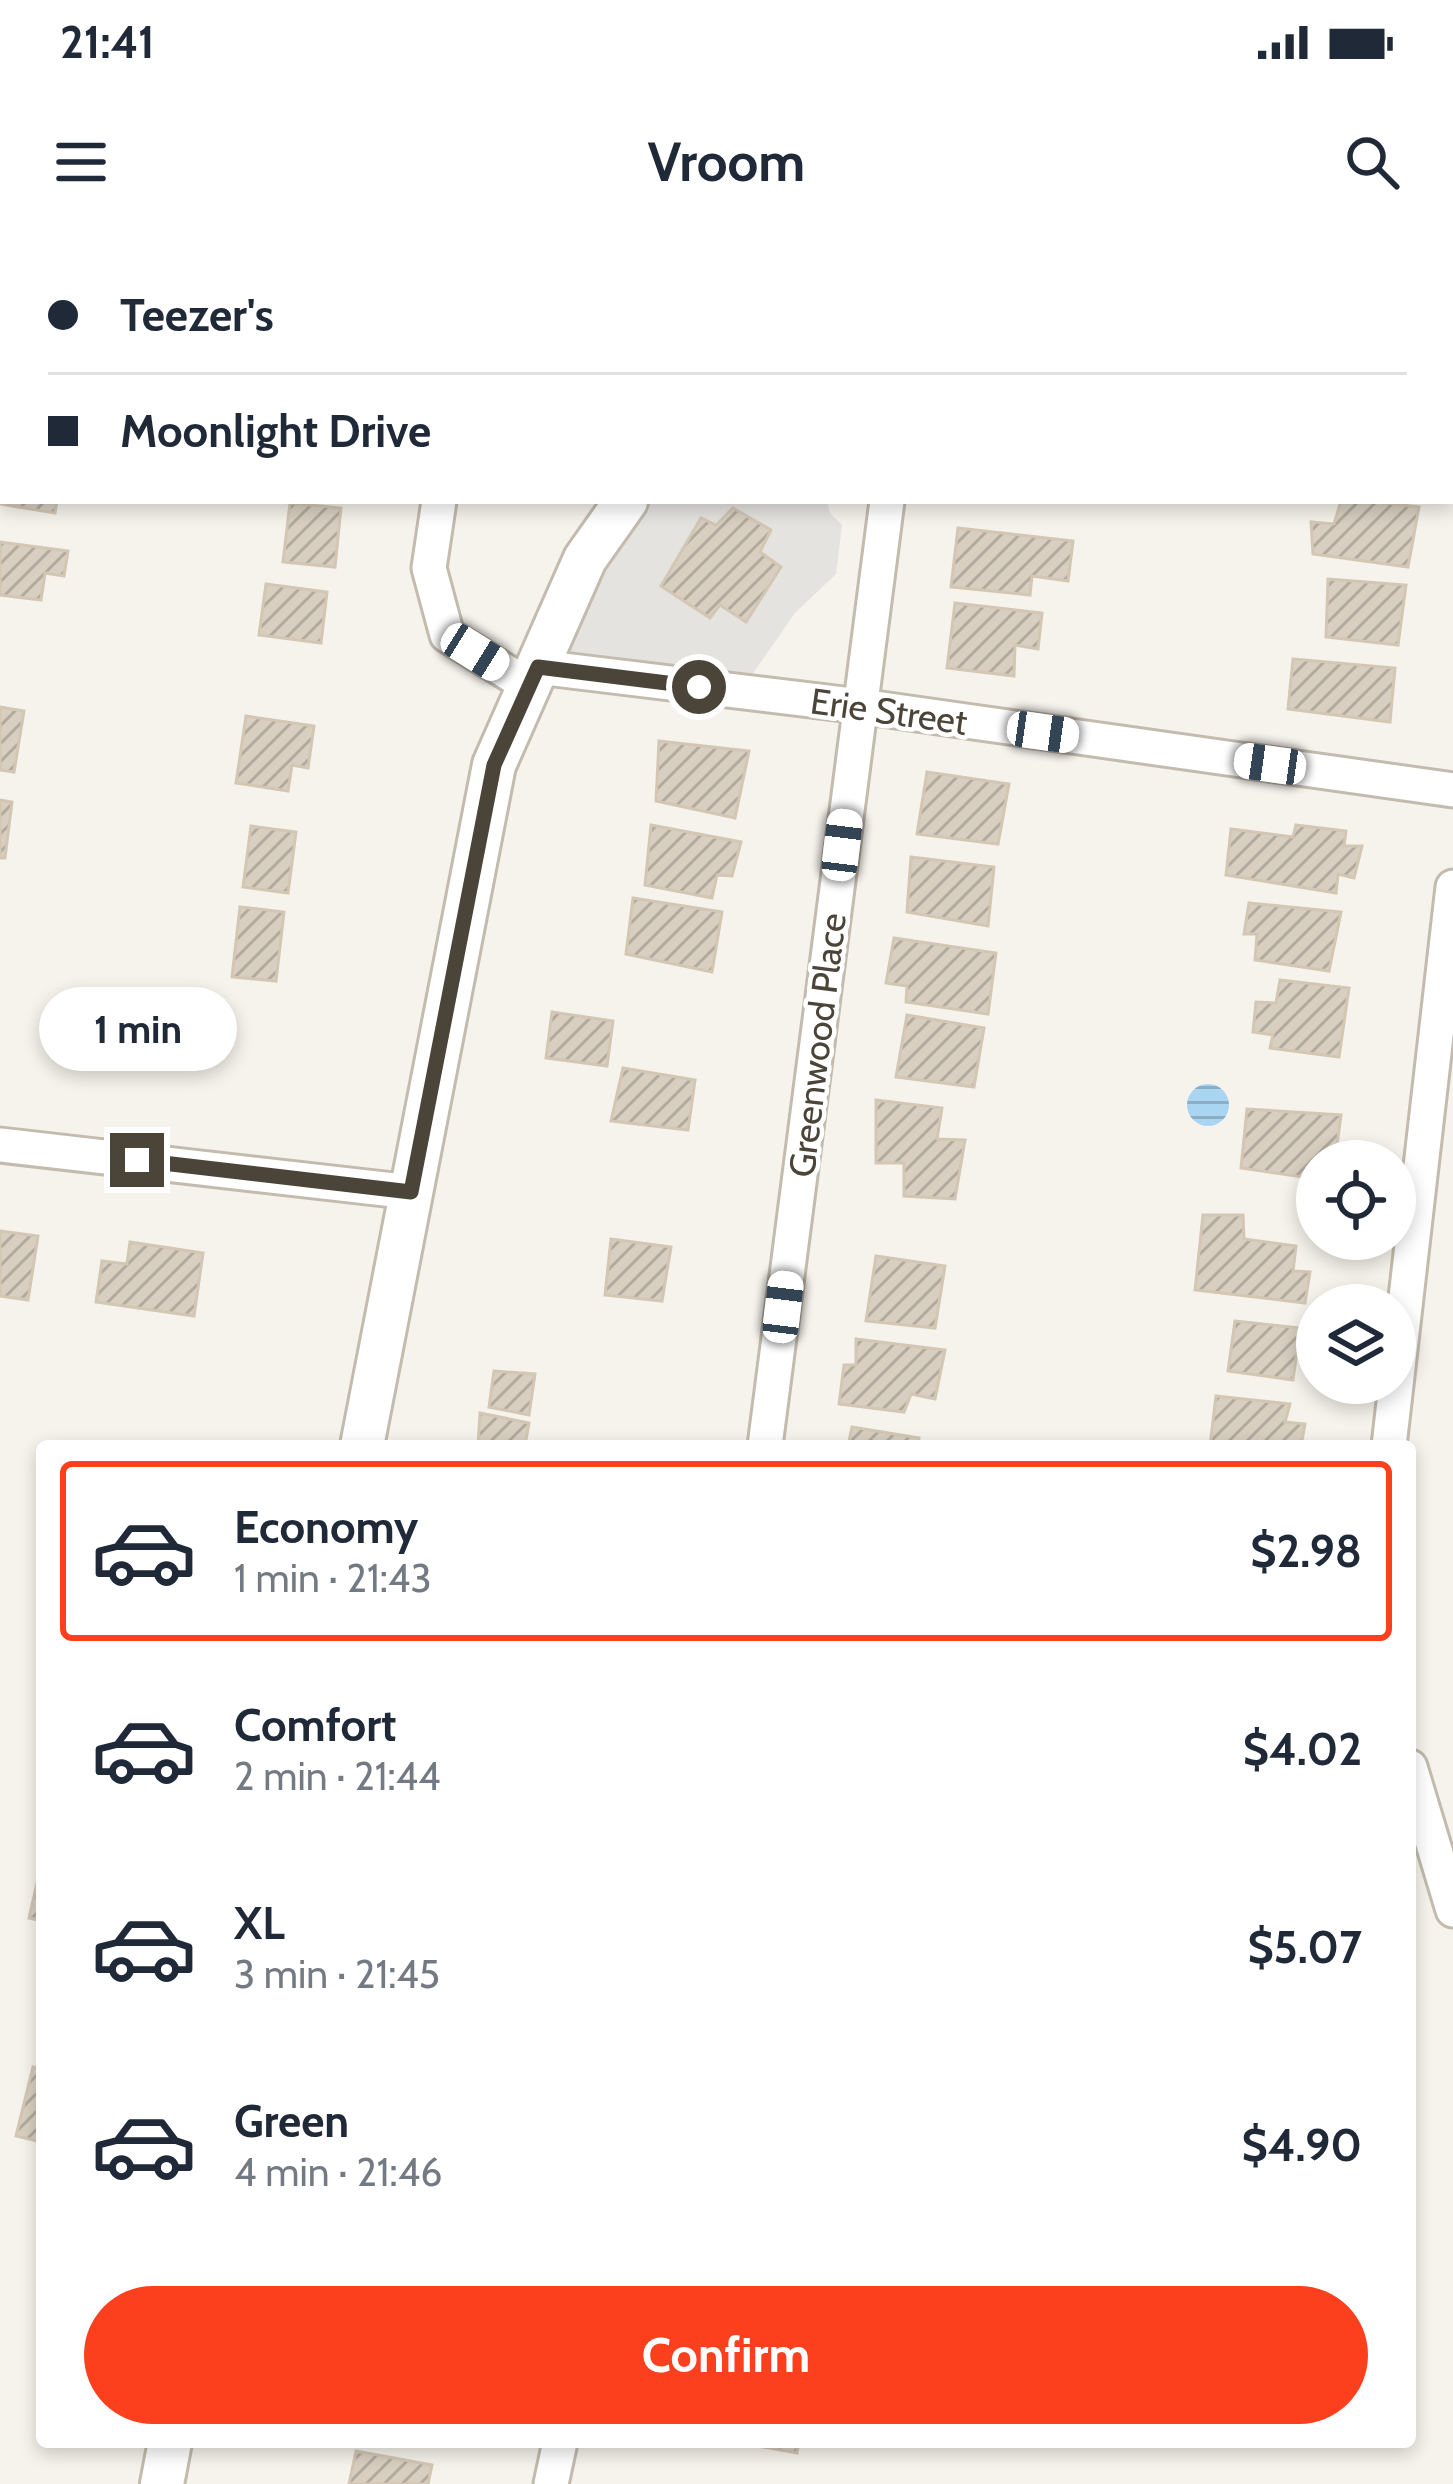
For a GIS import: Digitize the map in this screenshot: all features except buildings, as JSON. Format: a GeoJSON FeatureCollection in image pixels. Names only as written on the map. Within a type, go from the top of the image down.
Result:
{"type":"FeatureCollection","features":[{"type":"Feature","properties":{"kind":"street"},"geometry":{"type":"LineString","coordinates":[[439,504],[429,568],[447,635],[534,677]]}},
{"type":"Feature","properties":{"kind":"street"},"geometry":{"type":"LineString","coordinates":[[363,1440],[494,765],[585,559],[624,504]]}},
{"type":"Feature","properties":{"kind":"street","name":"Greenwood Place"},"geometry":{"type":"LineString","coordinates":[[766,1440],[887,504]]}},
{"type":"Feature","properties":{"kind":"street","name":"Erie Street"},"geometry":{"type":"LineString","coordinates":[[534,677],[860,706],[1453,790]]}},
{"type":"Feature","properties":{"kind":"street"},"geometry":{"type":"LineString","coordinates":[[1390,1440],[1453,887]]}},
{"type":"Feature","properties":{"kind":"street"},"geometry":{"type":"LineString","coordinates":[[0,1145],[411,1192]]}},
{"type":"Feature","properties":{"kind":"street"},"geometry":{"type":"LineString","coordinates":[[1416,1787],[1453,1910]]}},
{"type":"Feature","properties":{"kind":"street"},"geometry":{"type":"LineString","coordinates":[[162,2484],[169,2448]]}},
{"type":"Feature","properties":{"kind":"street"},"geometry":{"type":"LineString","coordinates":[[551,2484],[559,2448]]}},
{"type":"Feature","properties":{"kind":"shaded area"},"geometry":{"type":"Polygon","coordinates":[[[624,504],[828,504],[842,525],[836,574],[795,613],[740,692],[538,667],[624,504]]]}},
{"type":"Feature","properties":{"kind":"water"},"geometry":{"type":"Polygon","coordinates":[[[1208,1084],[1223,1090],[1229,1105],[1223,1120],[1208,1126],[1193,1120],[1187,1105],[1193,1090],[1208,1084]]]}},
{"type":"Feature","properties":{"kind":"route"},"geometry":{"type":"LineString","coordinates":[[137,1160],[411,1192],[494,765],[538,667],[699,687]]}}]}
